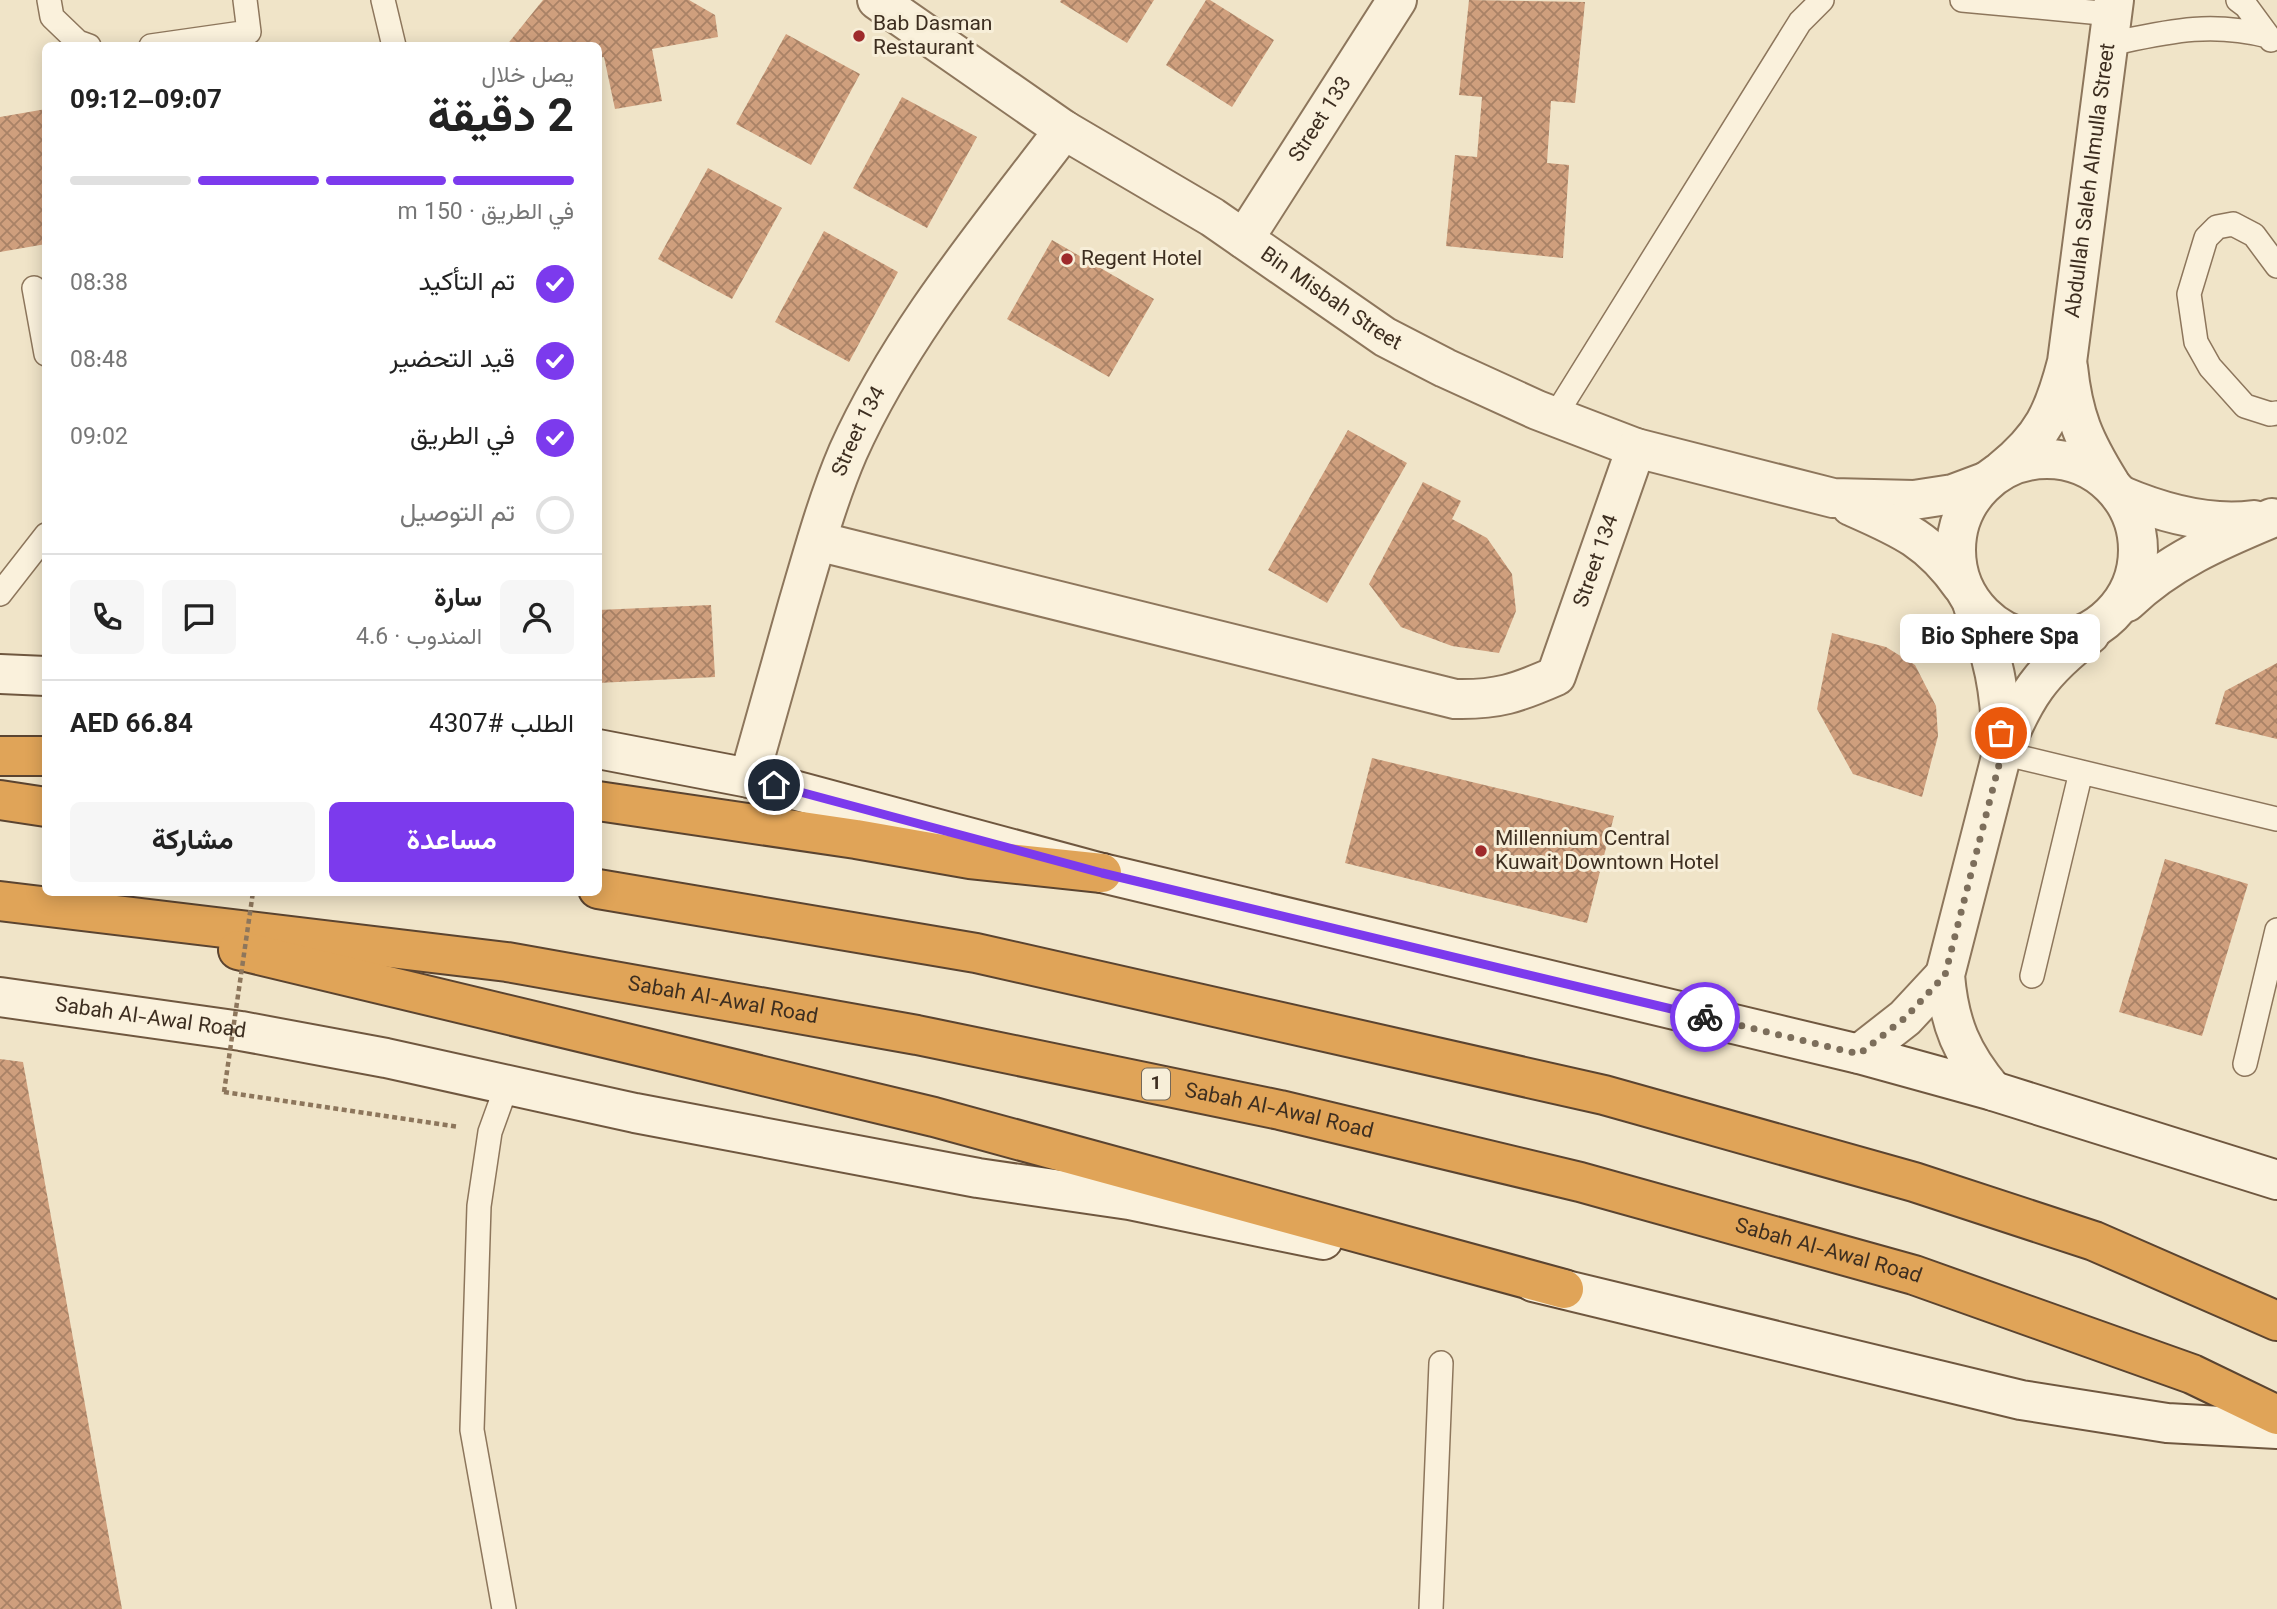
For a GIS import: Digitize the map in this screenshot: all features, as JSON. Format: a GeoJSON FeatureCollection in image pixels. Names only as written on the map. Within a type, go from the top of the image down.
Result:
{"type":"FeatureCollection","features":[{"type":"Feature","properties":{"kind":"highway"},"geometry":{"type":"LineString","coordinates":[[0,756],[42,756]]}},
{"type":"Feature","properties":{"kind":"highway"},"geometry":{"type":"LineString","coordinates":[[0,800],[42,806]]}},
{"type":"Feature","properties":{"kind":"highway"},"geometry":{"type":"LineString","coordinates":[[602,802],[856,839],[970,859],[1102,873]]}},
{"type":"Feature","properties":{"kind":"highway"},"geometry":{"type":"LineString","coordinates":[[602,890],[976,953],[1604,1095],[1914,1182],[2094,1241],[2277,1321]]}},
{"type":"Feature","properties":{"kind":"highway","name":"Sabah Al-Awal Road"},"geometry":{"type":"LineString","coordinates":[[0,901],[507,962],[917,1035],[1280,1110],[1580,1182],[1914,1275],[2192,1374],[2277,1415]]}},
{"type":"Feature","properties":{"kind":"highway"},"geometry":{"type":"LineString","coordinates":[[55,906],[934,1117],[1564,1289]]}},
{"type":"Feature","properties":{"kind":"street","name":"Bin Misbah Street"},"geometry":{"type":"LineString","coordinates":[[877,0],[1064,130],[1184,199],[1385,337],[1445,368],[1636,448],[1833,498],[1898,527],[1917,539],[1946,563],[1969,597]]}},
{"type":"Feature","properties":{"kind":"street","name":"Street 133"},"geometry":{"type":"LineString","coordinates":[[1244,239],[1397,0]]}},
{"type":"Feature","properties":{"kind":"street","name":"Abdullah Saleh Almulla Street"},"geometry":{"type":"LineString","coordinates":[[1991,478],[2022,454],[2043,428],[2057,398],[2067,362],[2112,19]]}},
{"type":"Feature","properties":{"kind":"street","name":"Street 134"},"geometry":{"type":"LineString","coordinates":[[749,778],[817,541],[848,452],[902,353],[936,299],[1064,130]]}},
{"type":"Feature","properties":{"kind":"street","name":"Abdullah Saleh Almulla Street"},"geometry":{"type":"LineString","coordinates":[[2067,362],[2072,402],[2081,432],[2116,490]]}},
{"type":"Feature","properties":{"kind":"street","name":"Street 134"},"geometry":{"type":"LineString","coordinates":[[817,541],[1455,699],[1487,699],[1521,691],[1556,676],[1636,448]]}},
{"type":"Feature","properties":{"kind":"street"},"geometry":{"type":"LineString","coordinates":[[2002,753],[2001,713],[1995,665],[1956,561],[1957,532],[1967,505],[1991,478],[2026,461],[2057,459],[2086,467],[2116,490],[2149,508],[2174,515],[2223,521],[2274,517]]}},
{"type":"Feature","properties":{"kind":"street","name":"Bin Misbah Street"},"geometry":{"type":"LineString","coordinates":[[1833,498],[1914,500],[1953,494],[1991,478]]}},
{"type":"Feature","properties":{"kind":"street"},"geometry":{"type":"LineString","coordinates":[[1969,597],[1999,629],[2032,641],[2068,641],[2109,619],[2139,563],[2136,527],[2116,490]]}},
{"type":"Feature","properties":{"kind":"street"},"geometry":{"type":"LineString","coordinates":[[1993,1091],[1977,1072],[1958,1038],[1947,1001],[1945,975],[2002,753],[2025,701],[2036,684],[2066,652],[2109,619],[2142,588],[2180,560],[2274,517]]}},
{"type":"Feature","properties":{"kind":"street"},"geometry":{"type":"LineString","coordinates":[[0,674],[42,676]]}},
{"type":"Feature","properties":{"kind":"street"},"geometry":{"type":"LineString","coordinates":[[602,750],[749,778],[1102,873],[1859,1054],[1993,1091],[2277,1180]]}},
{"type":"Feature","properties":{"kind":"street"},"geometry":{"type":"LineString","coordinates":[[1859,1054],[1905,1018],[1945,975]]}},
{"type":"Feature","properties":{"kind":"street","name":"Sabah Al-Awal Road"},"geometry":{"type":"LineString","coordinates":[[0,997],[241,1031],[386,1058],[635,1113],[978,1178],[1129,1200],[1564,1289],[2021,1400],[2167,1423],[2277,1429]]}},
{"type":"Feature","properties":{"kind":"lane"},"geometry":{"type":"LineString","coordinates":[[49,0],[52,17],[78,42]]}},
{"type":"Feature","properties":{"kind":"lane"},"geometry":{"type":"LineString","coordinates":[[208,42],[250,39],[245,0]]}},
{"type":"Feature","properties":{"kind":"lane"},"geometry":{"type":"LineString","coordinates":[[383,0],[393,42]]}},
{"type":"Feature","properties":{"kind":"lane"},"geometry":{"type":"LineString","coordinates":[[1555,416],[1800,22],[1822,0]]}},
{"type":"Feature","properties":{"kind":"lane"},"geometry":{"type":"LineString","coordinates":[[1962,0],[2187,28],[2240,29],[2272,42]]}},
{"type":"Feature","properties":{"kind":"lane"},"geometry":{"type":"LineString","coordinates":[[2238,0],[2246,6],[2272,42]]}},
{"type":"Feature","properties":{"kind":"lane"},"geometry":{"type":"LineString","coordinates":[[2277,266],[2254,235],[2234,223],[2217,227],[2206,238],[2189,294],[2196,342],[2210,367],[2245,406],[2270,414],[2277,413]]}},
{"type":"Feature","properties":{"kind":"lane"},"geometry":{"type":"LineString","coordinates":[[34,288],[42,332]]}},
{"type":"Feature","properties":{"kind":"lane"},"geometry":{"type":"LineString","coordinates":[[0,594],[42,540]]}},
{"type":"Feature","properties":{"kind":"lane"},"geometry":{"type":"LineString","coordinates":[[2002,753],[2277,819]]}},
{"type":"Feature","properties":{"kind":"lane"},"geometry":{"type":"LineString","coordinates":[[2032,976],[2081,772]]}},
{"type":"Feature","properties":{"kind":"lane"},"geometry":{"type":"LineString","coordinates":[[2245,1064],[2277,930]]}},
{"type":"Feature","properties":{"kind":"lane"},"geometry":{"type":"LineString","coordinates":[[504,1609],[472,1430],[480,1206],[490,1132],[507,1085]]}},
{"type":"Feature","properties":{"kind":"lane"},"geometry":{"type":"LineString","coordinates":[[1431,1609],[1441,1363]]}},
{"type":"Feature","properties":{"kind":"path"},"geometry":{"type":"LineString","coordinates":[[252,896],[224,1092],[490,1132]]}},
{"type":"Feature","properties":{"kind":"building"},"geometry":{"type":"Polygon","coordinates":[[[543,0],[689,0],[715,15],[718,37],[652,49],[662,101],[615,109],[602,57],[602,42],[509,42],[543,0]]]}},
{"type":"Feature","properties":{"kind":"building"},"geometry":{"type":"Polygon","coordinates":[[[1154,0],[1127,43],[1060,2],[1154,0]]]}},
{"type":"Feature","properties":{"kind":"building"},"geometry":{"type":"Polygon","coordinates":[[[1206,0],[1274,40],[1232,107],[1166,65],[1206,0]]]}},
{"type":"Feature","properties":{"kind":"building"},"geometry":{"type":"Polygon","coordinates":[[[1469,0],[1585,2],[1575,103],[1551,101],[1547,163],[1569,165],[1563,258],[1446,246],[1455,155],[1477,157],[1482,97],[1459,95],[1469,0]]]}},
{"type":"Feature","properties":{"kind":"building"},"geometry":{"type":"Polygon","coordinates":[[[786,34],[860,74],[811,165],[736,124],[786,34]]]}},
{"type":"Feature","properties":{"kind":"building"},"geometry":{"type":"Polygon","coordinates":[[[902,97],[977,137],[927,228],[853,188],[902,97]]]}},
{"type":"Feature","properties":{"kind":"building"},"geometry":{"type":"Polygon","coordinates":[[[42,110],[42,245],[0,252],[0,117],[42,110]]]}},
{"type":"Feature","properties":{"kind":"building"},"geometry":{"type":"Polygon","coordinates":[[[708,168],[782,208],[732,299],[658,259],[708,168]]]}},
{"type":"Feature","properties":{"kind":"building"},"geometry":{"type":"Polygon","coordinates":[[[824,231],[898,272],[849,362],[775,322],[824,231]]]}},
{"type":"Feature","properties":{"kind":"building"},"geometry":{"type":"Polygon","coordinates":[[[1052,240],[1154,299],[1109,377],[1007,319],[1052,240]]]}},
{"type":"Feature","properties":{"kind":"building"},"geometry":{"type":"Polygon","coordinates":[[[1348,430],[1407,463],[1327,603],[1268,570],[1348,430]]]}},
{"type":"Feature","properties":{"kind":"building"},"geometry":{"type":"Polygon","coordinates":[[[1423,482],[1461,501],[1452,519],[1487,538],[1512,574],[1516,611],[1499,653],[1452,646],[1401,627],[1369,584],[1423,482]]]}},
{"type":"Feature","properties":{"kind":"building"},"geometry":{"type":"Polygon","coordinates":[[[711,605],[715,677],[602,683],[602,610],[711,605]]]}},
{"type":"Feature","properties":{"kind":"building"},"geometry":{"type":"Polygon","coordinates":[[[1832,633],[1886,647],[1915,665],[1936,706],[1938,736],[1922,797],[1853,774],[1817,709],[1832,633]]]}},
{"type":"Feature","properties":{"kind":"building"},"geometry":{"type":"Polygon","coordinates":[[[2277,663],[2277,739],[2215,724],[2225,691],[2277,663]]]}},
{"type":"Feature","properties":{"kind":"building"},"geometry":{"type":"Polygon","coordinates":[[[1372,758],[1614,816],[1587,923],[1345,863],[1372,758]]]}},
{"type":"Feature","properties":{"kind":"building"},"geometry":{"type":"Polygon","coordinates":[[[2165,859],[2248,884],[2202,1036],[2119,1012],[2165,859]]]}},
{"type":"Feature","properties":{"kind":"building"},"geometry":{"type":"Polygon","coordinates":[[[0,1059],[23,1062],[122,1609],[0,1609],[0,1059]]]}},
{"type":"Feature","properties":{"kind":"way so far"},"geometry":{"type":"LineString","coordinates":[[1705,1017],[1859,1054],[1883,1037],[1926,998],[1945,975],[2002,753],[2001,733]]}},
{"type":"Feature","properties":{"kind":"place","name":"Bab Dasman Restaurant"},"geometry":{"type":"Point","coordinates":[859,36]}},
{"type":"Feature","properties":{"kind":"place","name":"Regent Hotel"},"geometry":{"type":"Point","coordinates":[1067,259]}},
{"type":"Feature","properties":{"kind":"place","name":"Bio Sphere Spa"},"geometry":{"type":"Point","coordinates":[2001,733]}},
{"type":"Feature","properties":{"kind":"place","name":"Millennium Central Kuwait Downtown Hotel"},"geometry":{"type":"Point","coordinates":[1481,851]}},
{"type":"Feature","properties":{"kind":"route"},"geometry":{"type":"LineString","coordinates":[[774,785],[1102,873],[1705,1017]]}}]}
